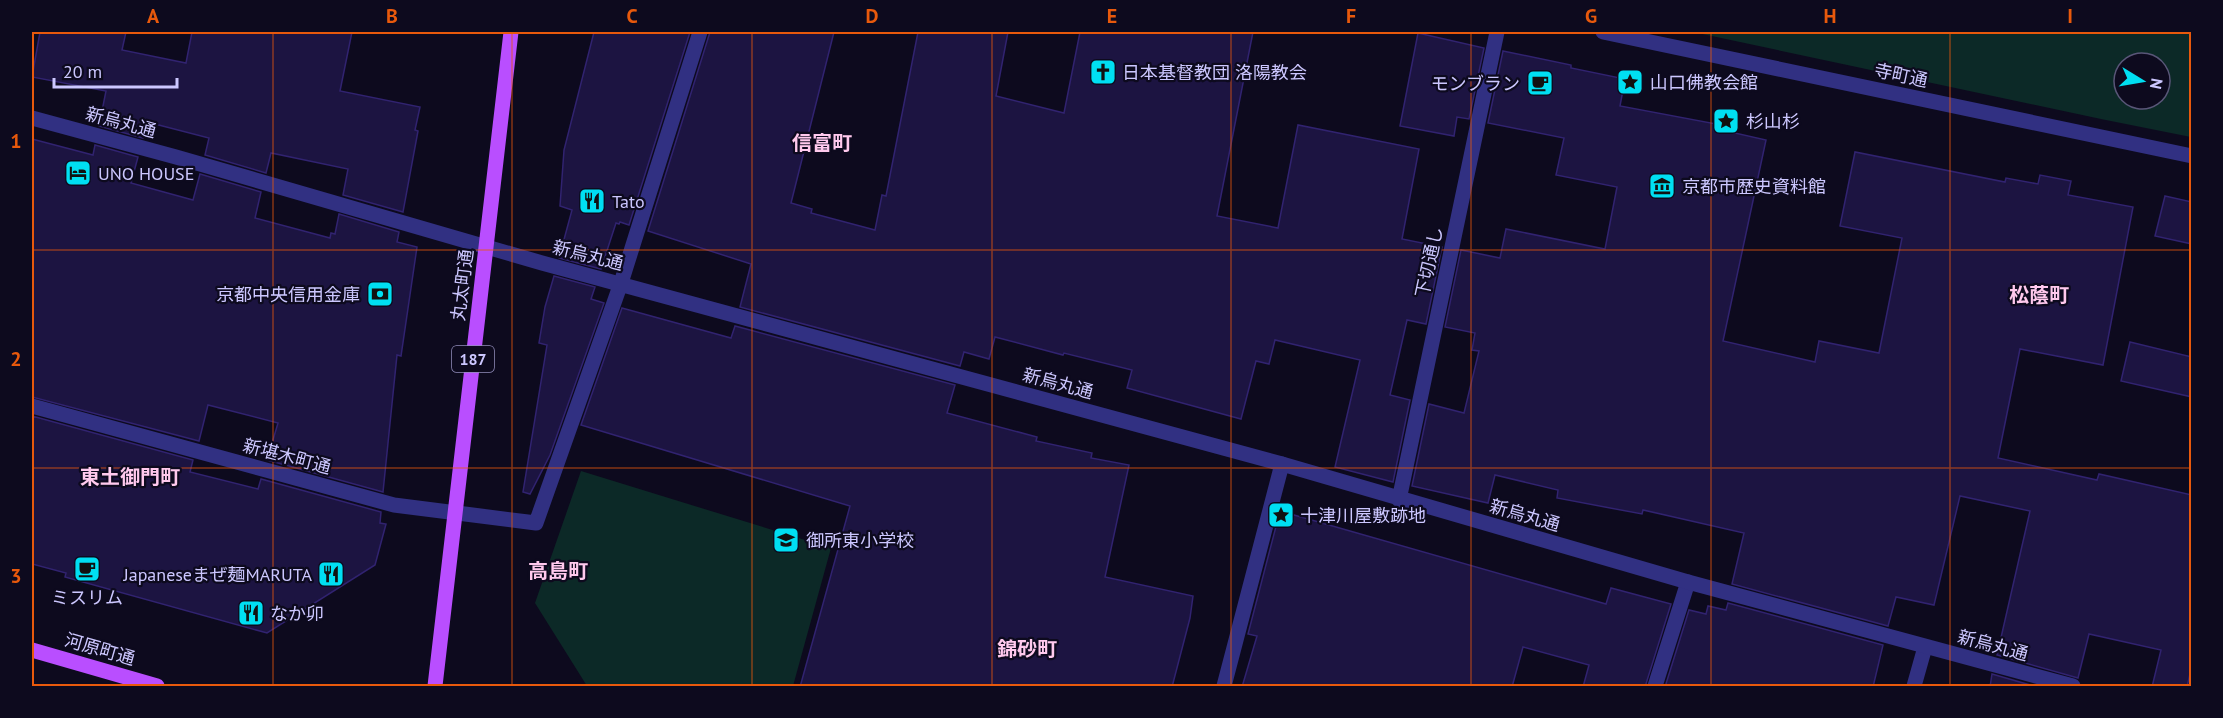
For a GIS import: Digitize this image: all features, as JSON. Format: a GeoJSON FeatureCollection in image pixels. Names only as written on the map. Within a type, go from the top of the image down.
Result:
{"type":"FeatureCollection","features":[{"type":"Feature","properties":{"kind":"main road","name":"丸太町通"},"geometry":{"type":"LineString","coordinates":[[435,687],[510,32]]}},
{"type":"Feature","properties":{"kind":"main road","name":"河原町通"},"geometry":{"type":"LineString","coordinates":[[32,650],[157,687]]}},
{"type":"Feature","properties":{"kind":"street"},"geometry":{"type":"LineString","coordinates":[[621,283],[700,32]]}},
{"type":"Feature","properties":{"kind":"street","name":"下切通し"},"geometry":{"type":"LineString","coordinates":[[1399,500],[1497,32]]}},
{"type":"Feature","properties":{"kind":"street","name":"寺町通"},"geometry":{"type":"LineString","coordinates":[[1603,32],[2192,156]]}},
{"type":"Feature","properties":{"kind":"street","name":"新烏丸通"},"geometry":{"type":"LineString","coordinates":[[32,118],[176,157],[486,247],[1281,464],[1688,582],[2073,687]]}},
{"type":"Feature","properties":{"kind":"street","name":"新堪木町通"},"geometry":{"type":"LineString","coordinates":[[32,406],[394,505],[536,523],[621,283]]}},
{"type":"Feature","properties":{"kind":"street"},"geometry":{"type":"LineString","coordinates":[[1224,687],[1281,464]]}},
{"type":"Feature","properties":{"kind":"street"},"geometry":{"type":"LineString","coordinates":[[1655,687],[1688,582]]}},
{"type":"Feature","properties":{"kind":"street"},"geometry":{"type":"LineString","coordinates":[[1914,687],[1925,647]]}},
{"type":"Feature","properties":{"kind":"green space"},"geometry":{"type":"Polygon","coordinates":[[[1693,32],[2191,32],[2191,137],[2101,119],[1693,32]]]}},
{"type":"Feature","properties":{"kind":"green space"},"geometry":{"type":"Polygon","coordinates":[[[581,471],[831,548],[793,686],[587,686],[535,603],[581,471]]]}},
{"type":"Feature","properties":{"kind":"building"},"geometry":{"type":"Polygon","coordinates":[[[40,32],[126,32],[122,50],[186,63],[192,32],[352,32],[340,91],[420,107],[415,130],[418,131],[403,212],[343,195],[348,169],[271,153],[266,173],[205,155],[209,138],[147,122],[143,138],[99,126],[106,91],[32,77],[40,32]]]}},
{"type":"Feature","properties":{"kind":"building"},"geometry":{"type":"Polygon","coordinates":[[[594,32],[690,32],[629,225],[616,223],[601,269],[559,258],[572,210],[560,206],[564,150],[594,32]]]}},
{"type":"Feature","properties":{"kind":"building"},"geometry":{"type":"Polygon","coordinates":[[[710,32],[834,32],[791,203],[812,209],[811,213],[875,230],[882,195],[886,196],[918,32],[1008,32],[996,96],[1064,113],[1080,32],[1253,32],[1217,216],[1278,228],[1298,125],[1419,149],[1402,239],[1442,247],[1426,324],[1407,320],[1390,395],[1410,400],[1393,482],[1335,467],[1360,360],[1275,340],[1269,364],[1256,361],[1241,419],[1127,388],[1132,370],[995,337],[989,359],[964,352],[960,366],[740,307],[751,264],[648,231],[710,32]]]}},
{"type":"Feature","properties":{"kind":"building"},"geometry":{"type":"Polygon","coordinates":[[[1418,33],[1484,48],[1469,119],[1457,117],[1454,136],[1400,126],[1418,33]]]}},
{"type":"Feature","properties":{"kind":"building"},"geometry":{"type":"Polygon","coordinates":[[[1503,51],[1625,79],[1620,106],[1727,126],[1726,131],[1766,140],[1723,341],[1815,362],[1819,341],[1879,353],[1902,238],[1840,226],[1855,152],[2005,182],[2006,178],[2038,184],[2040,175],[2071,181],[2068,195],[2133,207],[2103,365],[2020,349],[1998,458],[2097,480],[2099,474],[2192,495],[2192,665],[2187,687],[2152,687],[2161,650],[2089,634],[2078,678],[1997,655],[2030,511],[1960,496],[1934,605],[1896,597],[1888,626],[1732,584],[1744,533],[1643,510],[1642,514],[1557,498],[1558,490],[1495,475],[1488,503],[1412,486],[1429,404],[1464,413],[1479,351],[1472,350],[1475,333],[1445,327],[1461,250],[1500,258],[1506,229],[1605,249],[1617,187],[1556,175],[1564,138],[1488,123],[1503,51]]]}},
{"type":"Feature","properties":{"kind":"building"},"geometry":{"type":"Polygon","coordinates":[[[32,139],[93,155],[95,145],[138,157],[131,183],[193,200],[200,174],[261,192],[255,218],[330,238],[331,233],[335,234],[339,214],[399,232],[397,242],[417,247],[401,356],[397,355],[383,492],[267,460],[278,423],[208,405],[199,441],[32,397],[32,139]]]}},
{"type":"Feature","properties":{"kind":"building"},"geometry":{"type":"Polygon","coordinates":[[[2165,196],[2192,202],[2192,244],[2155,236],[2165,196]]]}},
{"type":"Feature","properties":{"kind":"building"},"geometry":{"type":"Polygon","coordinates":[[[554,276],[595,287],[591,299],[604,303],[550,455],[530,494],[523,492],[547,345],[539,343],[545,307],[554,276]]]}},
{"type":"Feature","properties":{"kind":"building"},"geometry":{"type":"Polygon","coordinates":[[[622,308],[731,338],[735,326],[955,385],[947,413],[1037,437],[1036,441],[1092,453],[1091,458],[1129,465],[1105,577],[1193,596],[1190,618],[1172,687],[800,687],[850,506],[581,425],[622,308]]]}},
{"type":"Feature","properties":{"kind":"building"},"geometry":{"type":"Polygon","coordinates":[[[2130,342],[2192,357],[2192,397],[2121,381],[2130,342]]]}},
{"type":"Feature","properties":{"kind":"building"},"geometry":{"type":"Polygon","coordinates":[[[32,416],[193,460],[190,472],[258,489],[261,479],[381,512],[380,523],[386,524],[375,565],[267,633],[65,577],[66,573],[32,564],[32,416]]]}},
{"type":"Feature","properties":{"kind":"building"},"geometry":{"type":"Polygon","coordinates":[[[1280,511],[1606,604],[1611,588],[1671,604],[1645,687],[1583,687],[1589,665],[1523,647],[1512,687],[1242,687],[1257,636],[1248,634],[1280,511]]]}},
{"type":"Feature","properties":{"kind":"building"},"geometry":{"type":"Polygon","coordinates":[[[1728,603],[1883,645],[1873,687],[1665,687],[1689,610],[1706,614],[1708,606],[1726,610],[1728,603]]]}},
{"type":"Feature","properties":{"kind":"building"},"geometry":{"type":"Polygon","coordinates":[[[1992,674],[2037,687],[1990,687],[1992,674]]]}},
{"type":"Feature","properties":{"kind":"place","name":"日本基督教団 洛陽教会"},"geometry":{"type":"Point","coordinates":[1103,72]}},
{"type":"Feature","properties":{"kind":"place","name":"山口佛教会館"},"geometry":{"type":"Point","coordinates":[1630,82]}},
{"type":"Feature","properties":{"kind":"place","name":"モンブラン"},"geometry":{"type":"Point","coordinates":[1540,83]}},
{"type":"Feature","properties":{"kind":"place","name":"杉山杉"},"geometry":{"type":"Point","coordinates":[1726,121]}},
{"type":"Feature","properties":{"kind":"place","name":"UNO HOUSE"},"geometry":{"type":"Point","coordinates":[78,173]}},
{"type":"Feature","properties":{"kind":"place","name":"京都市歴史資料館"},"geometry":{"type":"Point","coordinates":[1662,186]}},
{"type":"Feature","properties":{"kind":"place","name":"Tato"},"geometry":{"type":"Point","coordinates":[592,201]}},
{"type":"Feature","properties":{"kind":"place","name":"京都中央信用金庫"},"geometry":{"type":"Point","coordinates":[380,294]}},
{"type":"Feature","properties":{"kind":"place","name":"十津川屋敷跡地"},"geometry":{"type":"Point","coordinates":[1281,515]}},
{"type":"Feature","properties":{"kind":"place","name":"御所東小学校"},"geometry":{"type":"Point","coordinates":[786,540]}},
{"type":"Feature","properties":{"kind":"place","name":"ミスリム"},"geometry":{"type":"Point","coordinates":[87,569]}},
{"type":"Feature","properties":{"kind":"place","name":"Japaneseまぜ麺MARUTA"},"geometry":{"type":"Point","coordinates":[331,574]}},
{"type":"Feature","properties":{"kind":"place","name":"なか卯"},"geometry":{"type":"Point","coordinates":[251,613]}},
{"type":"Feature","properties":{"kind":"district","name":"信富町"},"geometry":{"type":"Point","coordinates":[822,143]}},
{"type":"Feature","properties":{"kind":"district","name":"松蔭町"},"geometry":{"type":"Point","coordinates":[2039,295]}},
{"type":"Feature","properties":{"kind":"district","name":"東土御門町"},"geometry":{"type":"Point","coordinates":[130,477]}},
{"type":"Feature","properties":{"kind":"district","name":"高島町"},"geometry":{"type":"Point","coordinates":[558,571]}},
{"type":"Feature","properties":{"kind":"district","name":"錦砂町"},"geometry":{"type":"Point","coordinates":[1027,649]}}]}
